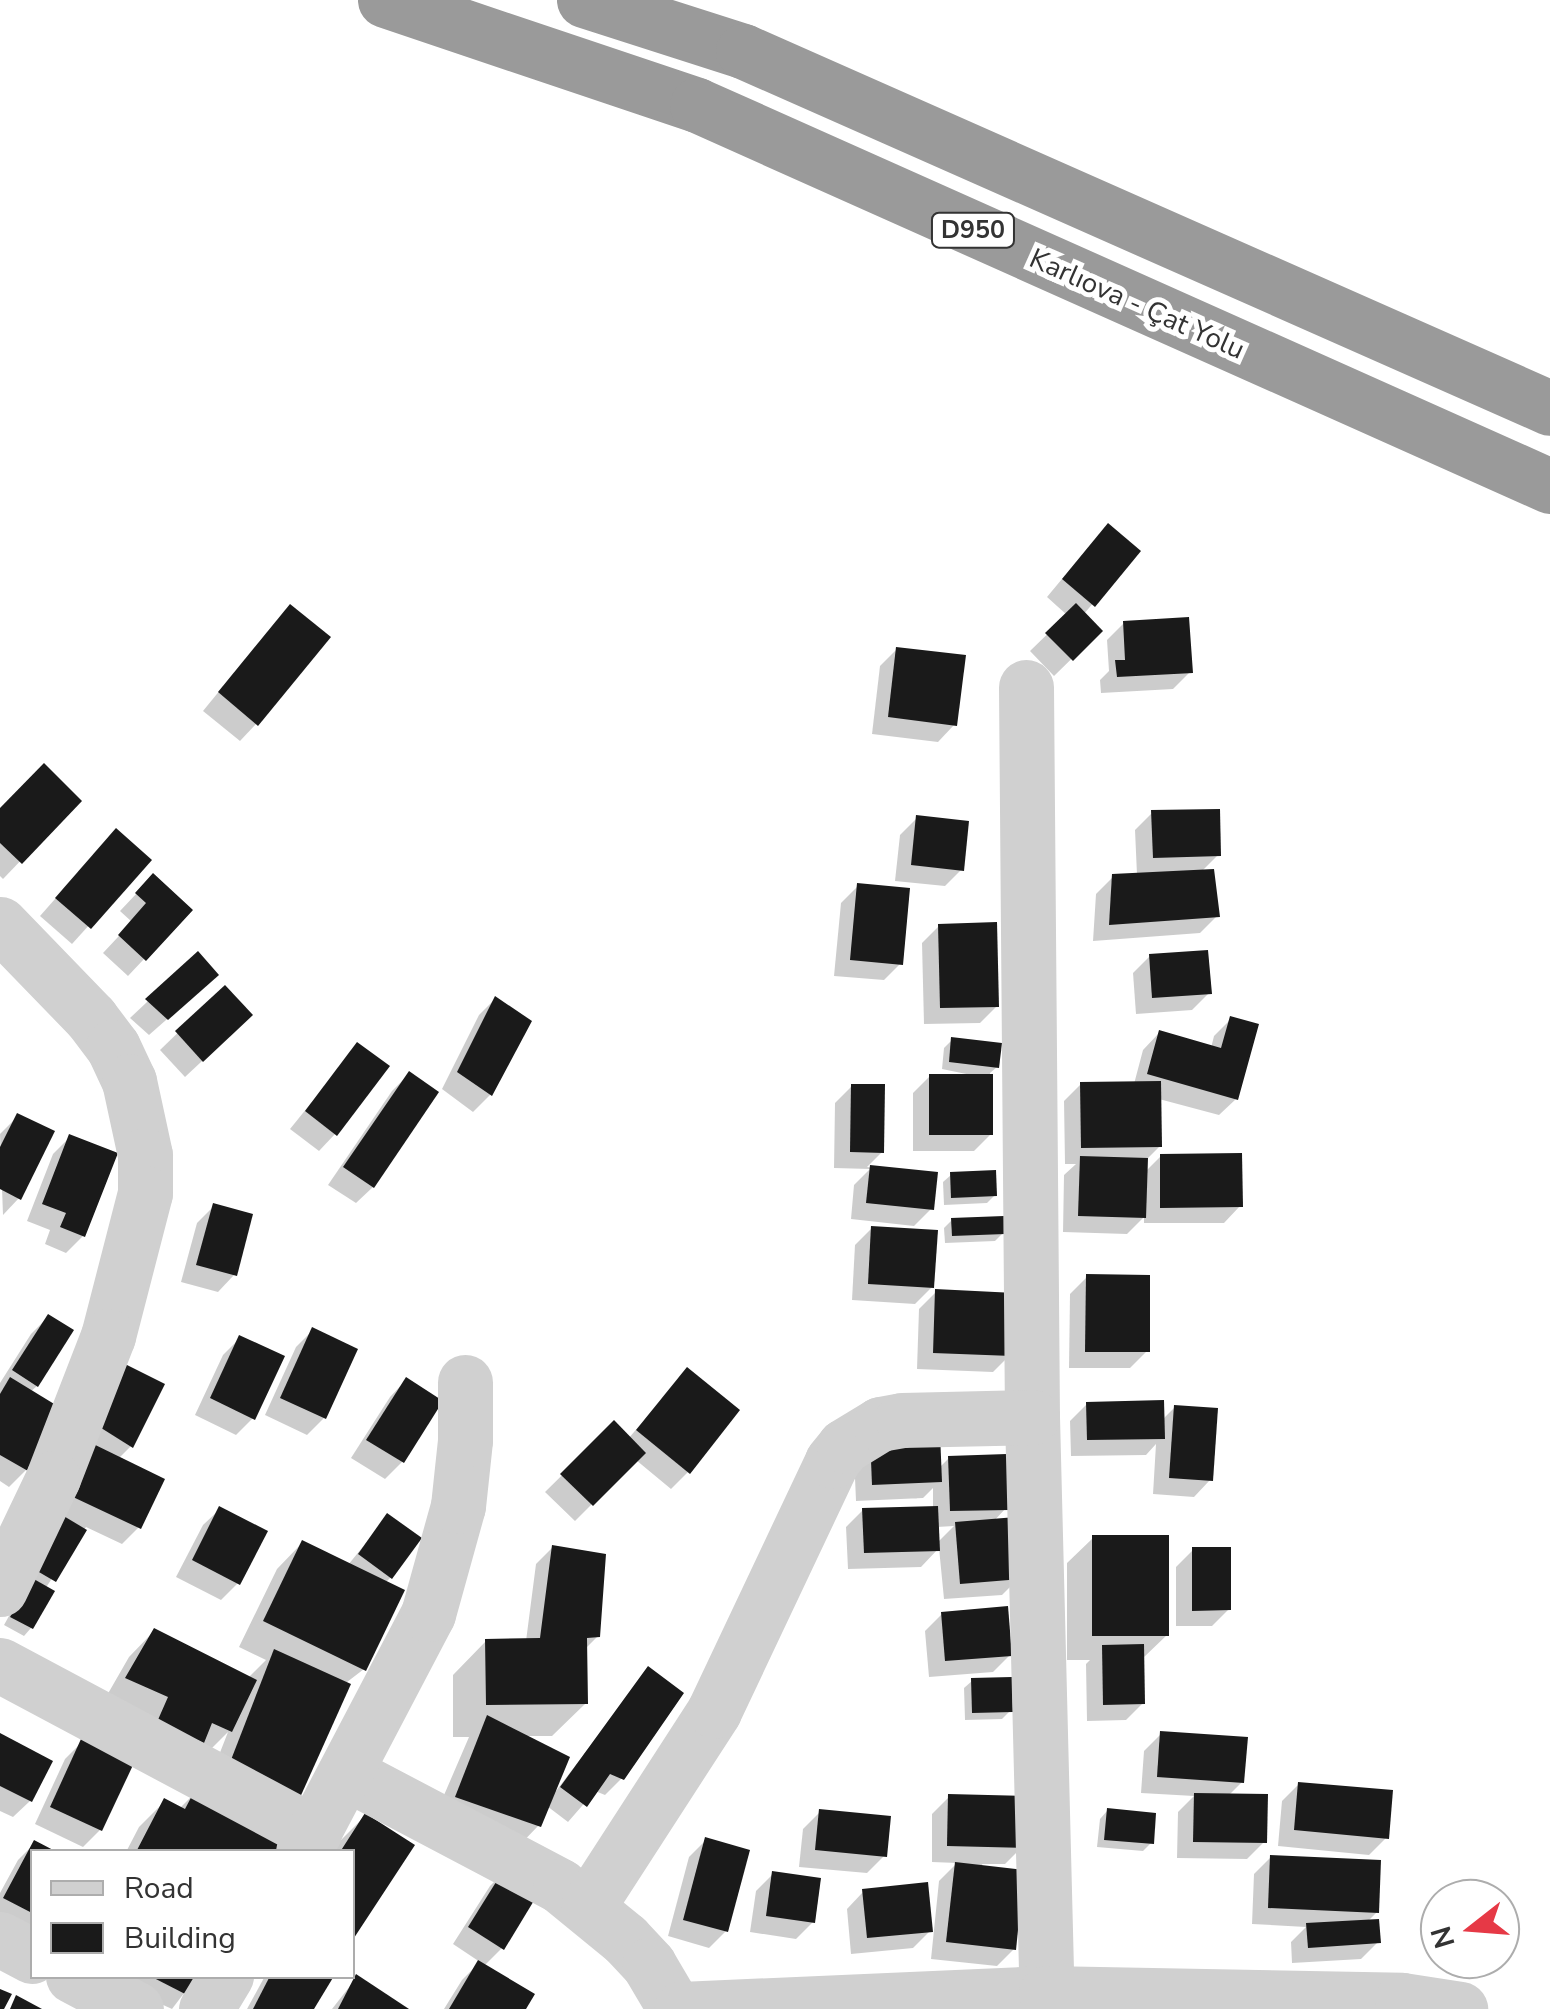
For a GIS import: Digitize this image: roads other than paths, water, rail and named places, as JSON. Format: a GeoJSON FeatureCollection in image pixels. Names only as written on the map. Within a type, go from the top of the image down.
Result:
{"type":"FeatureCollection","features":[{"type":"Feature","properties":{"kind":"highway","name":"Karlıova - Çat Yolu"},"geometry":{"type":"LineString","coordinates":[[385,0],[696,105],[1550,486]]}},
{"type":"Feature","properties":{"kind":"highway","name":"D950"},"geometry":{"type":"LineString","coordinates":[[584,0],[743,51],[1550,408]]}},
{"type":"Feature","properties":{"kind":"street"},"geometry":{"type":"LineString","coordinates":[[1026,687],[1032,1417],[1046,2001]]}},
{"type":"Feature","properties":{"kind":"street"},"geometry":{"type":"LineString","coordinates":[[0,924],[91,1018],[112,1048],[129,1082],[145,1156],[144,1193],[108,1336],[53,1478],[0,1589]]}},
{"type":"Feature","properties":{"kind":"street"},"geometry":{"type":"LineString","coordinates":[[0,1665],[308,1842],[408,1657],[447,1557],[465,1440],[465,1382]]}},
{"type":"Feature","properties":{"kind":"street"},"geometry":{"type":"LineString","coordinates":[[588,1906],[714,1711],[832,1461],[844,1446],[880,1424],[902,1420],[1032,1417]]}},
{"type":"Feature","properties":{"kind":"street"},"geometry":{"type":"LineString","coordinates":[[346,1773],[517,1861],[588,1906],[649,1965],[678,2009],[779,2001],[1402,2000],[1460,2009]]}},
{"type":"Feature","properties":{"kind":"street"},"geometry":{"type":"LineString","coordinates":[[0,1939],[30,1955]]}},
{"type":"Feature","properties":{"kind":"street"},"geometry":{"type":"LineString","coordinates":[[79,1979],[136,2009]]}},
{"type":"Feature","properties":{"kind":"street"},"geometry":{"type":"LineString","coordinates":[[206,2009],[224,1979]]}}]}
